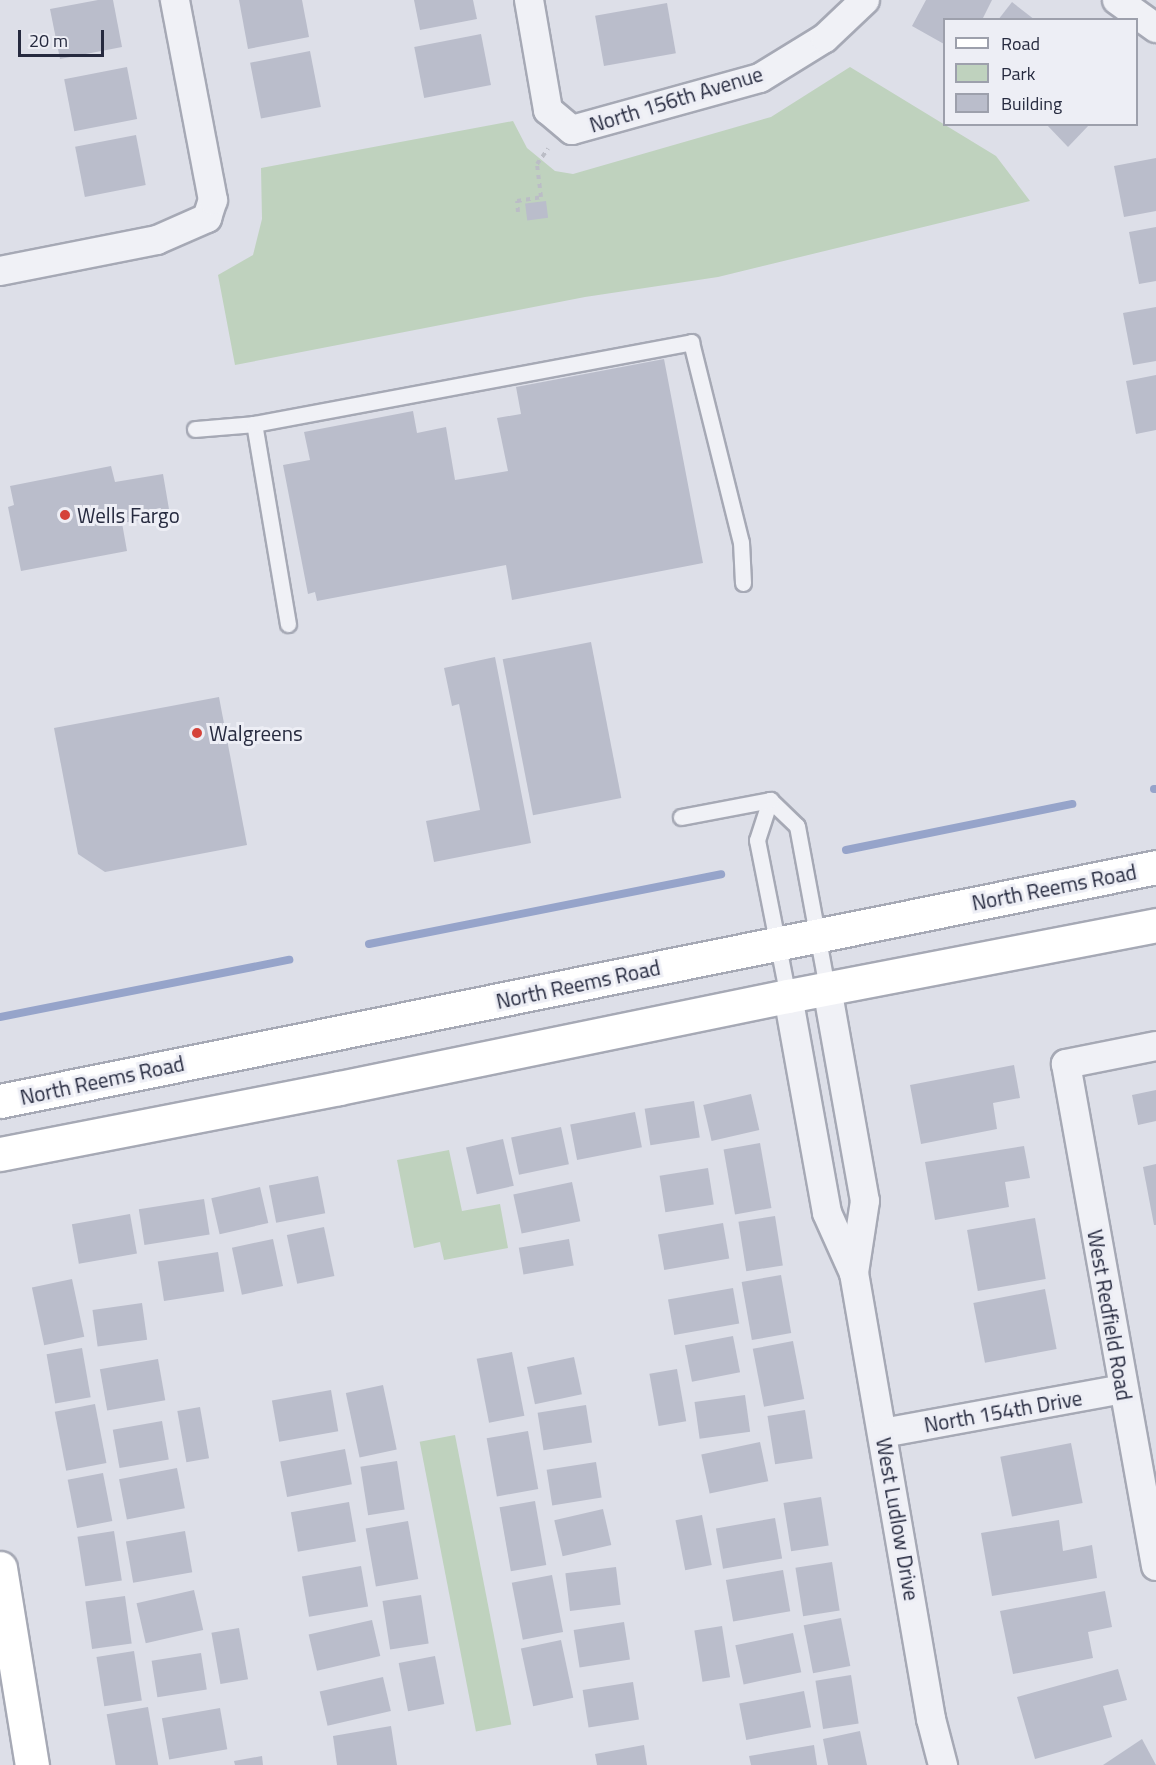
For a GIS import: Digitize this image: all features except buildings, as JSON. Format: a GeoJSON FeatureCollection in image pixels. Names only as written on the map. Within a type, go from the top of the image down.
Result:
{"type":"FeatureCollection","features":[{"type":"Feature","properties":{"kind":"main road","name":"North Reems Road"},"geometry":{"type":"LineString","coordinates":[[0,1101],[408,1020],[817,933],[1156,867]]}},
{"type":"Feature","properties":{"kind":"main road"},"geometry":{"type":"LineString","coordinates":[[0,1154],[339,1088],[827,988],[1156,925]]}},
{"type":"Feature","properties":{"kind":"main road"},"geometry":{"type":"LineString","coordinates":[[0,1568],[32,1765]]}},
{"type":"Feature","properties":{"kind":"street"},"geometry":{"type":"LineString","coordinates":[[0,271],[157,240],[207,218],[213,200],[175,0]]}},
{"type":"Feature","properties":{"kind":"street","name":"North 156th Avenue"},"geometry":{"type":"LineString","coordinates":[[529,0],[548,110],[572,130],[760,78],[825,38],[865,0]]}},
{"type":"Feature","properties":{"kind":"street"},"geometry":{"type":"LineString","coordinates":[[1117,0],[1156,28]]}},
{"type":"Feature","properties":{"kind":"street","name":"West Ludlow Drive"},"geometry":{"type":"LineString","coordinates":[[827,988],[865,1201],[854,1273]]}},
{"type":"Feature","properties":{"kind":"street","name":"West Ludlow Drive"},"geometry":{"type":"LineString","coordinates":[[788,996],[827,1213],[854,1273],[931,1719],[943,1765]]}},
{"type":"Feature","properties":{"kind":"street","name":"West Redfield Road"},"geometry":{"type":"LineString","coordinates":[[1156,1046],[1066,1064],[1156,1566]]}},
{"type":"Feature","properties":{"kind":"street","name":"North 154th Drive"},"geometry":{"type":"LineString","coordinates":[[883,1433],[1123,1389]]}},
{"type":"Feature","properties":{"kind":"lane"},"geometry":{"type":"LineString","coordinates":[[195,429],[254,424],[691,342],[741,542],[743,583]]}},
{"type":"Feature","properties":{"kind":"lane"},"geometry":{"type":"LineString","coordinates":[[254,424],[288,624]]}},
{"type":"Feature","properties":{"kind":"lane"},"geometry":{"type":"LineString","coordinates":[[681,817],[770,800]]}},
{"type":"Feature","properties":{"kind":"lane"},"geometry":{"type":"LineString","coordinates":[[770,800],[797,826],[827,988]]}},
{"type":"Feature","properties":{"kind":"lane"},"geometry":{"type":"LineString","coordinates":[[770,800],[757,840],[788,996]]}},
{"type":"Feature","properties":{"kind":"path"},"geometry":{"type":"LineString","coordinates":[[518,212],[517,201],[541,197],[537,164],[548,149]]}},
{"type":"Feature","properties":{"kind":"green space"},"geometry":{"type":"Polygon","coordinates":[[[850,67],[943,124],[943,126],[947,126],[996,156],[1030,201],[718,277],[585,297],[235,365],[218,275],[253,255],[262,219],[261,168],[513,121],[527,148],[555,171],[573,174],[771,117],[850,67]]]}},
{"type":"Feature","properties":{"kind":"green space"},"geometry":{"type":"Polygon","coordinates":[[[449,1150],[462,1211],[500,1204],[508,1248],[444,1260],[440,1242],[414,1248],[397,1160],[449,1150]]]}},
{"type":"Feature","properties":{"kind":"green space"},"geometry":{"type":"Polygon","coordinates":[[[455,1435],[511,1725],[476,1731],[420,1442],[455,1435]]]}},
{"type":"Feature","properties":{"kind":"waterway"},"geometry":{"type":"LineString","coordinates":[[846,850],[1072,804]]}},
{"type":"Feature","properties":{"kind":"waterway"},"geometry":{"type":"LineString","coordinates":[[369,944],[721,874]]}},
{"type":"Feature","properties":{"kind":"waterway"},"geometry":{"type":"LineString","coordinates":[[0,1017],[289,960]]}},
{"type":"Feature","properties":{"kind":"place","name":"Wells Fargo"},"geometry":{"type":"Point","coordinates":[65,515]}},
{"type":"Feature","properties":{"kind":"place","name":"Walgreens"},"geometry":{"type":"Point","coordinates":[197,733]}}]}
